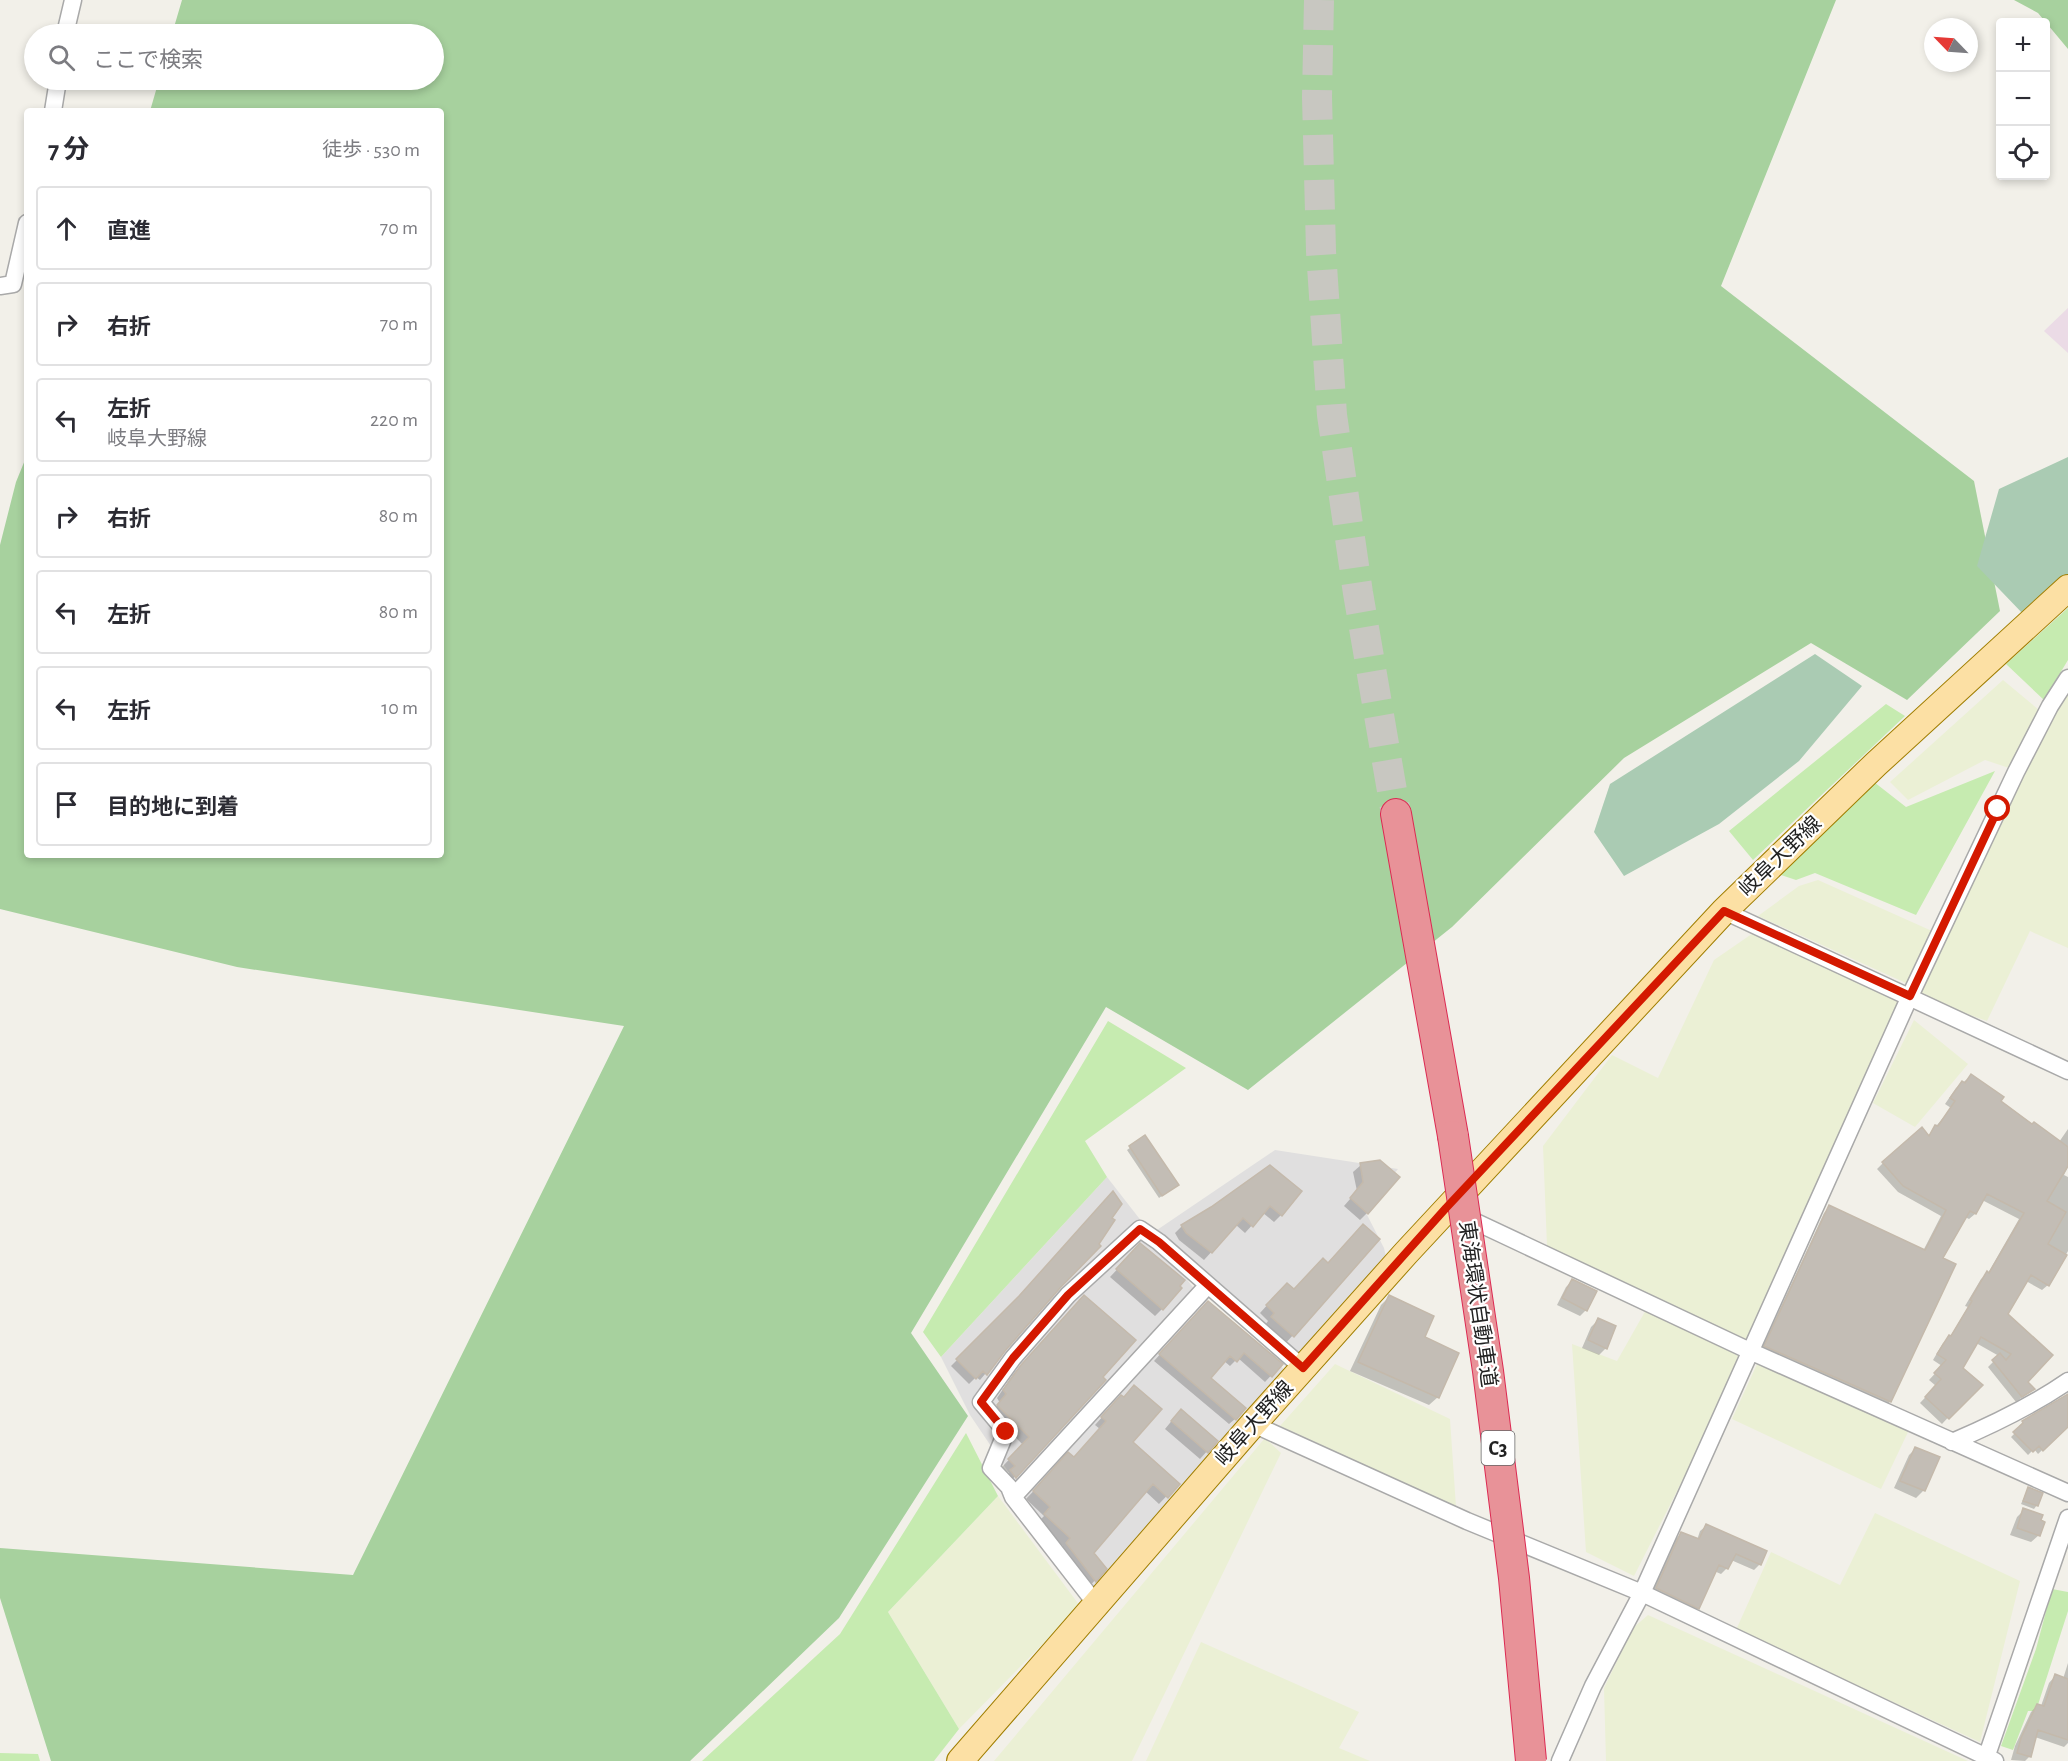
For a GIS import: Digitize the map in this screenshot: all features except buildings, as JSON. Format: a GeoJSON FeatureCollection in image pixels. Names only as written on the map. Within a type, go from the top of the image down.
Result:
{"type":"FeatureCollection","features":[{"type":"Feature","properties":{"kind":"highway","name":"東海環状自動車道"},"geometry":{"type":"LineString","coordinates":[[1396,814],[1453,1136],[1488,1371],[1514,1578],[1531,1761]]}},
{"type":"Feature","properties":{"kind":"main road","name":"岐阜大野線"},"geometry":{"type":"LineString","coordinates":[[960,1761],[1253,1424],[1446,1208],[1724,911],[1876,764],[2068,588]]}},
{"type":"Feature","properties":{"kind":"street"},"geometry":{"type":"LineString","coordinates":[[67,24],[73,0]]}},
{"type":"Feature","properties":{"kind":"street"},"geometry":{"type":"LineString","coordinates":[[53,108],[56,90]]}},
{"type":"Feature","properties":{"kind":"street"},"geometry":{"type":"LineString","coordinates":[[0,286],[13,284],[24,236]]}},
{"type":"Feature","properties":{"kind":"street"},"geometry":{"type":"LineString","coordinates":[[1560,1761],[1593,1686],[1642,1593],[1910,996],[2016,772],[2050,706],[2068,678]]}},
{"type":"Feature","properties":{"kind":"street"},"geometry":{"type":"LineString","coordinates":[[1724,911],[2068,1071]]}},
{"type":"Feature","properties":{"kind":"street"},"geometry":{"type":"LineString","coordinates":[[1446,1208],[1752,1352],[2068,1493]]}},
{"type":"Feature","properties":{"kind":"street"},"geometry":{"type":"LineString","coordinates":[[1096,1604],[1013,1497],[1009,1488],[991,1468],[1006,1432],[981,1402],[1013,1358],[1068,1295],[1140,1229],[1159,1242],[1303,1368]]}},
{"type":"Feature","properties":{"kind":"street"},"geometry":{"type":"LineString","coordinates":[[1013,1497],[1208,1285]]}},
{"type":"Feature","properties":{"kind":"street"},"geometry":{"type":"LineString","coordinates":[[1952,1442],[1990,1426],[2068,1381]]}},
{"type":"Feature","properties":{"kind":"street"},"geometry":{"type":"LineString","coordinates":[[1253,1424],[1467,1521],[1642,1593],[1989,1760],[2068,1518]]}},
{"type":"Feature","properties":{"kind":"shaded area"},"geometry":{"type":"Polygon","coordinates":[[[2068,308],[2068,353],[2044,331],[2068,308]]]}},
{"type":"Feature","properties":{"kind":"shaded area"},"geometry":{"type":"Polygon","coordinates":[[[1275,1150],[1398,1169],[1364,1209],[1384,1248],[1386,1257],[1310,1343],[1296,1353],[1154,1232],[1275,1150]]]}},
{"type":"Feature","properties":{"kind":"shaded area"},"geometry":{"type":"Polygon","coordinates":[[[1107,1177],[1195,1290],[1285,1370],[1090,1593],[970,1415],[941,1357],[1107,1177]]]}},
{"type":"Feature","properties":{"kind":"green space"},"geometry":{"type":"Polygon","coordinates":[[[182,0],[1836,0],[1721,286],[1974,481],[2000,611],[1907,700],[1811,643],[1624,758],[1452,927],[1248,1090],[1106,1007],[911,1333],[968,1416],[839,1618],[690,1761],[51,1761],[0,1598],[0,1548],[353,1575],[624,1026],[237,967],[0,909],[0,545],[16,482],[24,462],[24,858],[444,858],[444,108],[151,108],[156,90],[444,90],[444,24],[175,24],[182,0]]]}},
{"type":"Feature","properties":{"kind":"green space"},"geometry":{"type":"Polygon","coordinates":[[[2014,0],[2068,0],[2068,49],[2050,27],[2050,18],[2042,18],[2038,13],[2014,0]]]}},
{"type":"Feature","properties":{"kind":"green space"},"geometry":{"type":"Polygon","coordinates":[[[2068,457],[2068,575],[2025,616],[1977,566],[1999,489],[2068,457]]]}},
{"type":"Feature","properties":{"kind":"green space"},"geometry":{"type":"Polygon","coordinates":[[[2068,608],[2068,660],[2044,700],[2006,664],[2068,608]]]}},
{"type":"Feature","properties":{"kind":"green space"},"geometry":{"type":"Polygon","coordinates":[[[1815,654],[1862,686],[1799,761],[1719,824],[1624,876],[1594,832],[1610,784],[1815,654]]]}},
{"type":"Feature","properties":{"kind":"green space"},"geometry":{"type":"Polygon","coordinates":[[[2003,680],[2039,710],[2009,768],[1985,760],[1908,800],[1890,782],[2003,680]]]}},
{"type":"Feature","properties":{"kind":"green space"},"geometry":{"type":"Polygon","coordinates":[[[2068,688],[2068,948],[2030,931],[1987,1021],[1915,996],[2009,787],[2068,688]]]}},
{"type":"Feature","properties":{"kind":"green space"},"geometry":{"type":"Polygon","coordinates":[[[1886,704],[1905,716],[1753,860],[1729,831],[1886,704]]]}},
{"type":"Feature","properties":{"kind":"green space"},"geometry":{"type":"Polygon","coordinates":[[[1995,771],[1916,915],[1815,873],[1796,880],[1778,874],[1874,782],[1906,807],[1995,771]]]}},
{"type":"Feature","properties":{"kind":"green space"},"geometry":{"type":"Polygon","coordinates":[[[1818,880],[1932,931],[1908,984],[1758,916],[1799,886],[1818,880]]]}},
{"type":"Feature","properties":{"kind":"green space"},"geometry":{"type":"Polygon","coordinates":[[[1759,929],[1902,999],[1748,1344],[1547,1246],[1543,1146],[1612,1055],[1658,1078],[1714,960],[1759,929]]]}},
{"type":"Feature","properties":{"kind":"green space"},"geometry":{"type":"Polygon","coordinates":[[[1914,1020],[1968,1064],[1915,1127],[1873,1103],[1914,1020]]]}},
{"type":"Feature","properties":{"kind":"green space"},"geometry":{"type":"Polygon","coordinates":[[[1108,1021],[1186,1068],[1085,1141],[1107,1177],[941,1357],[923,1332],[1108,1021]]]}},
{"type":"Feature","properties":{"kind":"green space"},"geometry":{"type":"Polygon","coordinates":[[[1647,1308],[1747,1353],[1634,1576],[1586,1552],[1572,1344],[1617,1361],[1647,1308]]]}},
{"type":"Feature","properties":{"kind":"green space"},"geometry":{"type":"Polygon","coordinates":[[[1758,1362],[1908,1432],[1881,1489],[1732,1419],[1758,1362]]]}},
{"type":"Feature","properties":{"kind":"green space"},"geometry":{"type":"Polygon","coordinates":[[[1335,1364],[1450,1419],[1456,1507],[1280,1426],[1335,1364]]]}},
{"type":"Feature","properties":{"kind":"green space"},"geometry":{"type":"Polygon","coordinates":[[[966,1433],[998,1496],[888,1612],[959,1729],[934,1761],[702,1761],[840,1634],[966,1433]]]}},
{"type":"Feature","properties":{"kind":"green space"},"geometry":{"type":"Polygon","coordinates":[[[1265,1438],[1281,1453],[1132,1761],[994,1761],[1265,1438]]]}},
{"type":"Feature","properties":{"kind":"green space"},"geometry":{"type":"Polygon","coordinates":[[[998,1496],[1080,1606],[959,1729],[888,1612],[998,1496]]]}},
{"type":"Feature","properties":{"kind":"green space"},"geometry":{"type":"Polygon","coordinates":[[[1875,1513],[2020,1581],[1980,1742],[1736,1630],[1771,1552],[1840,1585],[1875,1513]]]}},
{"type":"Feature","properties":{"kind":"green space"},"geometry":{"type":"Polygon","coordinates":[[[2052,1589],[2068,1592],[2068,1611],[2036,1711],[2028,1711],[2013,1750],[2001,1746],[2036,1649],[2052,1589]]]}},
{"type":"Feature","properties":{"kind":"green space"},"geometry":{"type":"Polygon","coordinates":[[[1648,1615],[1968,1761],[1606,1761],[1604,1688],[1633,1628],[1648,1615]]]}},
{"type":"Feature","properties":{"kind":"green space"},"geometry":{"type":"Polygon","coordinates":[[[1201,1642],[1359,1712],[1339,1748],[1370,1761],[1146,1761],[1201,1642]]]}},
{"type":"Feature","properties":{"kind":"green space"},"geometry":{"type":"Polygon","coordinates":[[[0,1753],[38,1754],[40,1761],[0,1761],[0,1753]]]}},
{"type":"Feature","properties":{"kind":"tunnel"},"geometry":{"type":"LineString","coordinates":[[1319,0],[1317,97],[1321,251],[1332,415],[1358,593],[1396,814]]}},
{"type":"Feature","properties":{"kind":"route"},"geometry":{"type":"LineString","coordinates":[[1006,1432],[981,1402],[1013,1358],[1068,1295],[1140,1229],[1159,1242],[1303,1368],[1446,1208],[1724,911],[1910,996],[1998,809]]}}]}
